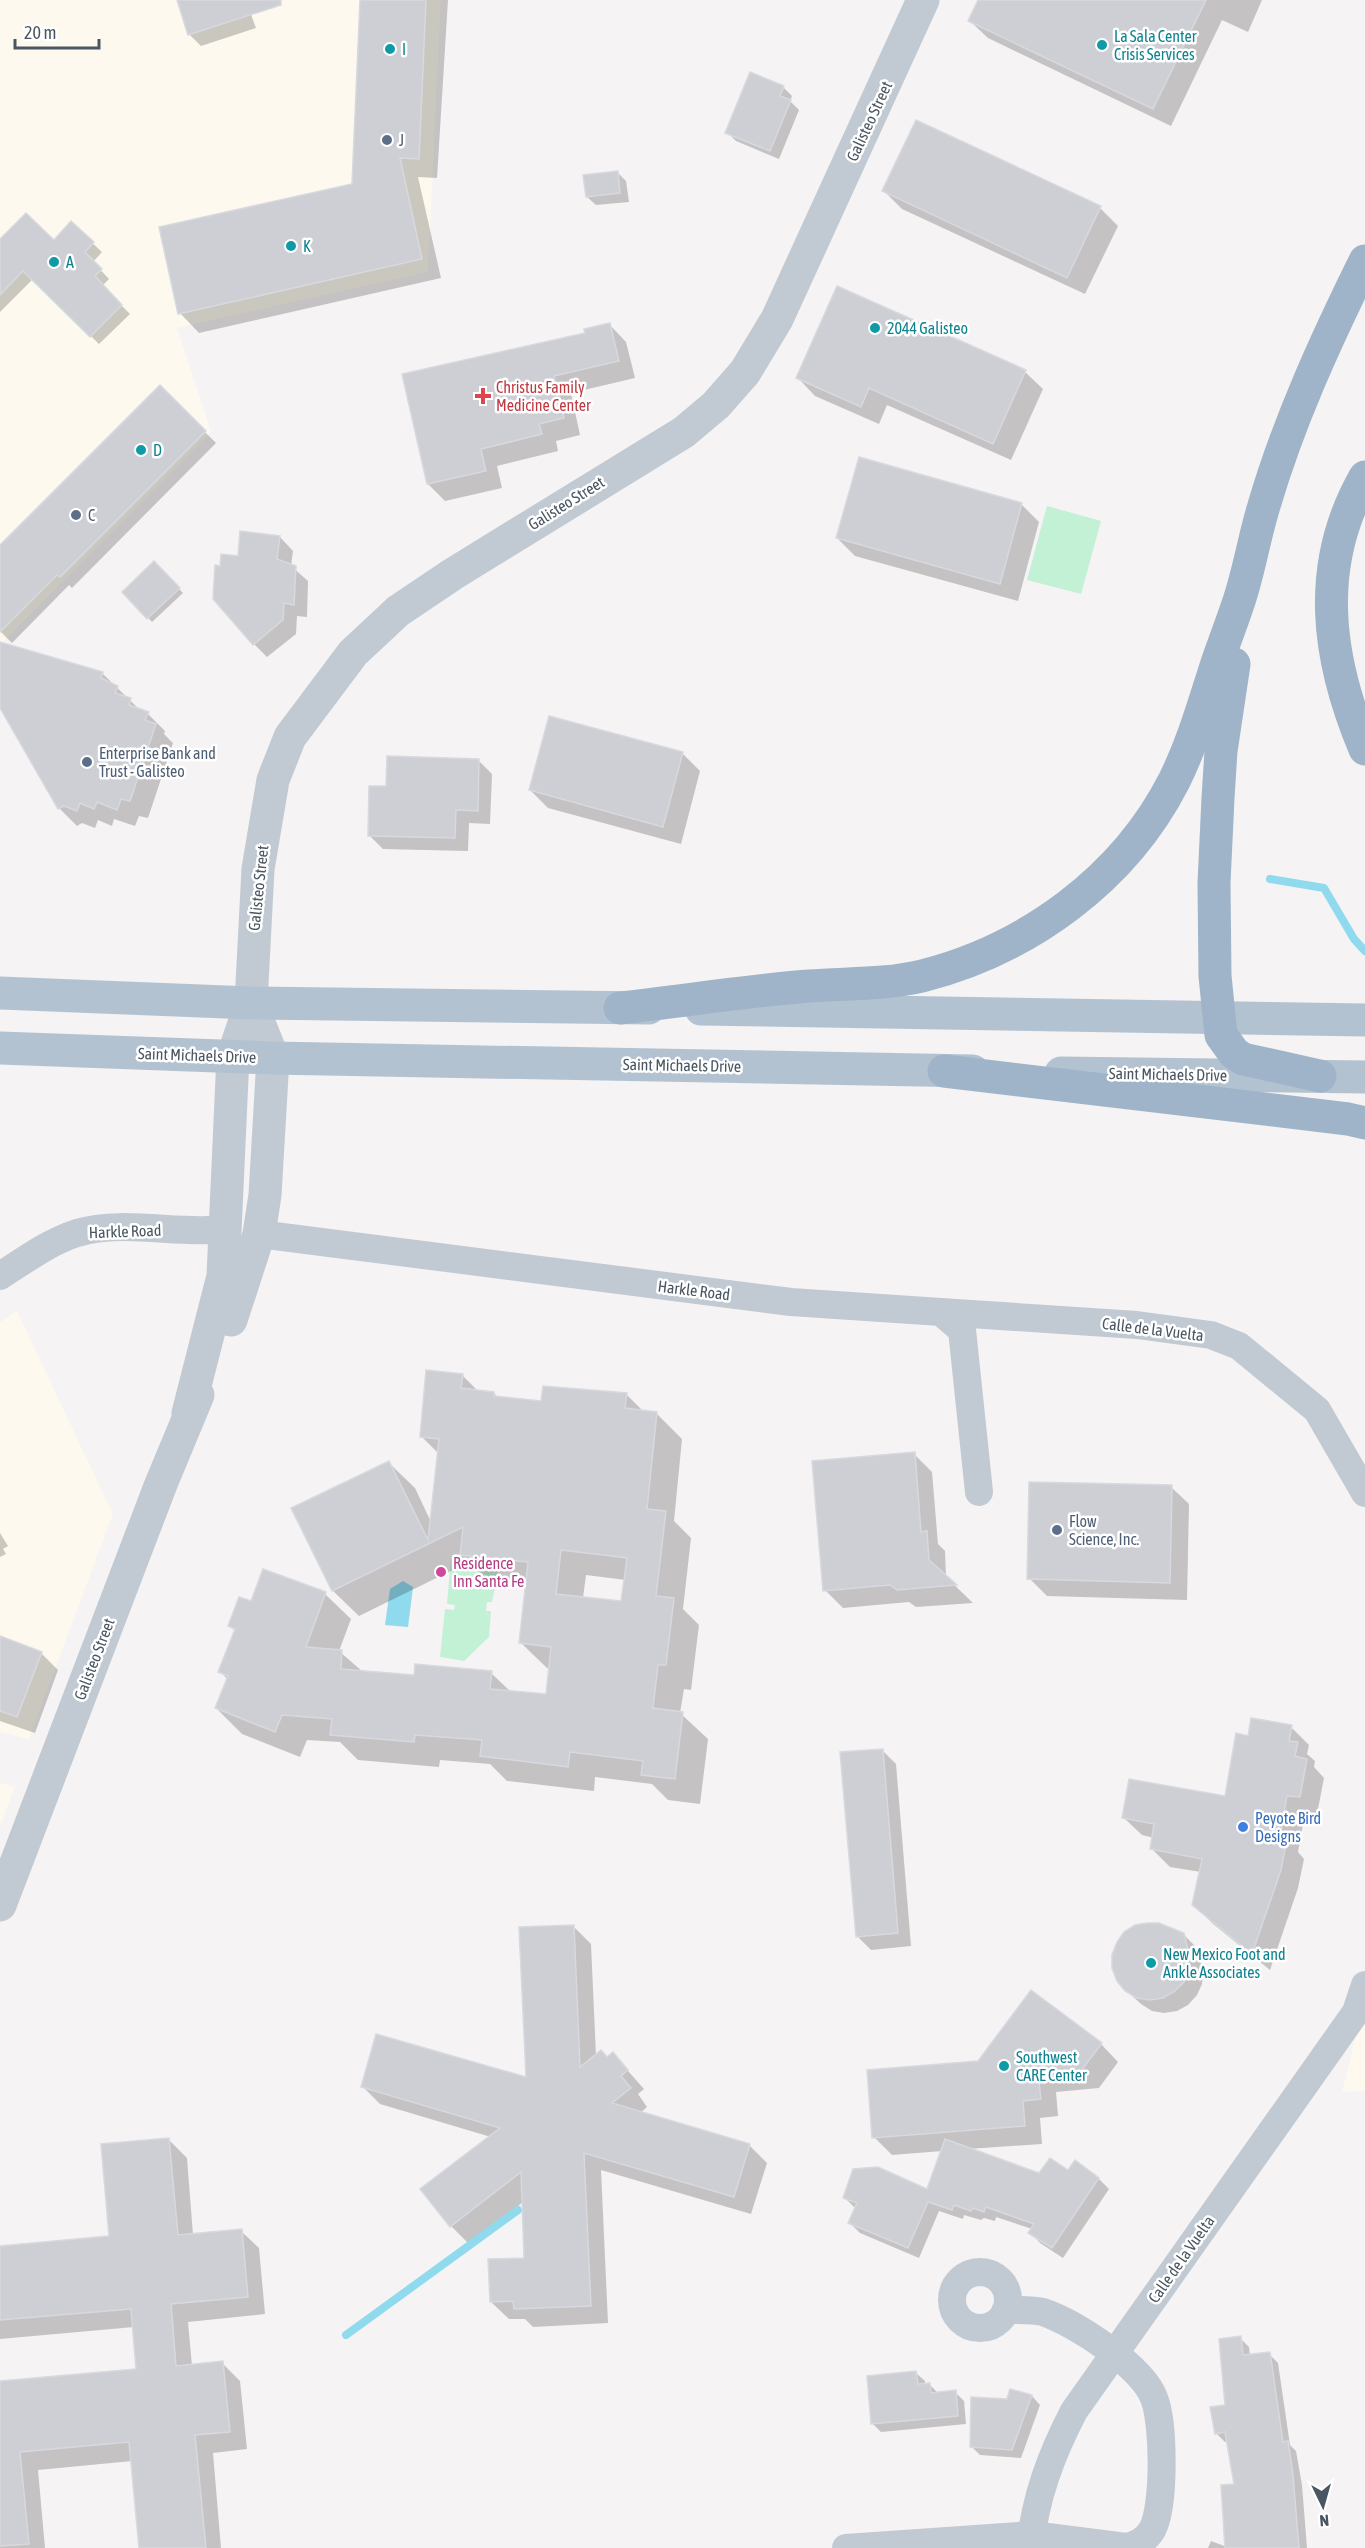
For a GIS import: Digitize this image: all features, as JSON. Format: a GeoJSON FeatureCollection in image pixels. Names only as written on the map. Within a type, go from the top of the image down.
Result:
{"type":"FeatureCollection","features":[{"type":"Feature","properties":{"kind":"highway"},"geometry":{"type":"LineString","coordinates":[[620,1008],[812,986],[889,982],[922,976],[969,961],[1022,936],[1095,885],[1128,851],[1150,821],[1173,783],[1192,741],[1240,600],[1262,509],[1294,414],[1365,261]]}},
{"type":"Feature","properties":{"kind":"highway"},"geometry":{"type":"LineString","coordinates":[[1365,477],[1355,494],[1336,554],[1330,595],[1332,639],[1338,672],[1365,749]]}},
{"type":"Feature","properties":{"kind":"highway"},"geometry":{"type":"LineString","coordinates":[[1240,600],[1221,751],[1214,883],[1218,1017],[1221,1035],[1234,1053],[1243,1059],[1320,1076]]}},
{"type":"Feature","properties":{"kind":"highway"},"geometry":{"type":"LineString","coordinates":[[944,1071],[1336,1117],[1365,1123]]}},
{"type":"Feature","properties":{"kind":"main road"},"geometry":{"type":"LineString","coordinates":[[0,993],[251,1003],[1365,1020]]}},
{"type":"Feature","properties":{"kind":"main road","name":"Saint Michaels Drive"},"geometry":{"type":"LineString","coordinates":[[0,1048],[273,1058],[1365,1077]]}},
{"type":"Feature","properties":{"kind":"street","name":"Galisteo Street"},"geometry":{"type":"LineString","coordinates":[[188,1413],[223,1276],[233,1056],[251,1003],[258,869],[273,780],[290,737],[353,653],[398,611],[461,569],[684,432],[716,405],[745,372],[777,319],[923,0]]}},
{"type":"Feature","properties":{"kind":"street","name":"Galisteo Street"},"geometry":{"type":"LineString","coordinates":[[0,1905],[188,1413],[220,1351],[245,1282],[259,1234],[266,1195],[273,1058],[251,1003]]}},
{"type":"Feature","properties":{"kind":"street","name":"Harkle Road"},"geometry":{"type":"LineString","coordinates":[[0,1276],[55,1242],[79,1233],[124,1228],[206,1232],[226,1229]]}},
{"type":"Feature","properties":{"kind":"street","name":"Harkle Road"},"geometry":{"type":"LineString","coordinates":[[259,1234],[791,1302],[941,1312]]}},
{"type":"Feature","properties":{"kind":"street"},"geometry":{"type":"LineString","coordinates":[[941,1312],[962,1330],[979,1492]]}},
{"type":"Feature","properties":{"kind":"street","name":"Calle de la Vuelta"},"geometry":{"type":"LineString","coordinates":[[941,1312],[1137,1325],[1211,1335],[1239,1346],[1317,1410],[1365,1493]]}},
{"type":"Feature","properties":{"kind":"street","name":"Calle de la Vuelta"},"geometry":{"type":"LineString","coordinates":[[1031,2541],[1042,2485],[1059,2439],[1074,2411],[1356,2012],[1365,1985]]}},
{"type":"Feature","properties":{"kind":"street"},"geometry":{"type":"LineString","coordinates":[[846,2548],[1031,2541],[1126,2547],[1136,2545],[1152,2529],[1158,2512],[1162,2468],[1155,2398],[1143,2380],[1088,2334],[1041,2312],[1006,2310]]}},
{"type":"Feature","properties":{"kind":"shaded area"},"geometry":{"type":"Polygon","coordinates":[[[0,0],[441,0],[428,272],[177,328],[211,432],[0,645],[0,0]]]}},
{"type":"Feature","properties":{"kind":"shaded area"},"geometry":{"type":"Polygon","coordinates":[[[17,1311],[113,1514],[29,1739],[0,1732],[0,1322],[17,1311]]]}},
{"type":"Feature","properties":{"kind":"shaded area"},"geometry":{"type":"Polygon","coordinates":[[[0,1783],[15,1787],[0,1826],[0,1783]]]}},
{"type":"Feature","properties":{"kind":"shaded area"},"geometry":{"type":"Polygon","coordinates":[[[1365,2000],[1365,2091],[1342,2092],[1365,2000]]]}},
{"type":"Feature","properties":{"kind":"green space"},"geometry":{"type":"Polygon","coordinates":[[[1047,506],[1101,521],[1081,594],[1027,580],[1047,506]]]}},
{"type":"Feature","properties":{"kind":"green space"},"geometry":{"type":"Polygon","coordinates":[[[451,1558],[500,1563],[492,1602],[487,1602],[486,1611],[491,1611],[489,1637],[464,1661],[440,1657],[445,1609],[454,1610],[455,1605],[447,1604],[451,1558]]]}},
{"type":"Feature","properties":{"kind":"water"},"geometry":{"type":"Polygon","coordinates":[[[403,1581],[413,1587],[408,1627],[385,1625],[390,1589],[403,1581]]]}},
{"type":"Feature","properties":{"kind":"building"},"geometry":{"type":"Polygon","coordinates":[[[177,0],[281,0],[281,5],[188,35],[177,0]]]}},
{"type":"Feature","properties":{"kind":"building","name":"K"},"geometry":{"type":"Polygon","coordinates":[[[360,0],[426,0],[419,159],[400,158],[422,259],[178,314],[159,227],[352,184],[360,0]]]}},
{"type":"Feature","properties":{"kind":"building","name":"La Sala Center Crisis Services"},"geometry":{"type":"Polygon","coordinates":[[[978,0],[1206,0],[1153,109],[968,21],[978,0]]]}},
{"type":"Feature","properties":{"kind":"building"},"geometry":{"type":"Polygon","coordinates":[[[750,72],[784,86],[780,96],[791,100],[770,151],[725,133],[750,72]]]}},
{"type":"Feature","properties":{"kind":"building"},"geometry":{"type":"Polygon","coordinates":[[[916,120],[1101,206],[1067,278],[882,191],[916,120]]]}},
{"type":"Feature","properties":{"kind":"building"},"geometry":{"type":"Polygon","coordinates":[[[618,171],[620,193],[586,197],[583,175],[618,171]]]}},
{"type":"Feature","properties":{"kind":"building"},"geometry":{"type":"Polygon","coordinates":[[[26,213],[54,240],[71,221],[94,242],[85,252],[102,269],[95,276],[122,305],[90,337],[23,271],[0,295],[0,239],[26,213]]]}},
{"type":"Feature","properties":{"kind":"building","name":"2044 Galisteo"},"geometry":{"type":"Polygon","coordinates":[[[837,286],[1026,370],[993,444],[869,388],[861,407],[796,378],[837,286]]]}},
{"type":"Feature","properties":{"kind":"building","name":"Christus Family Medicine Center"},"geometry":{"type":"Polygon","coordinates":[[[610,323],[619,361],[554,376],[564,418],[539,424],[542,434],[481,449],[486,471],[427,484],[402,374],[585,333],[584,329],[610,323]]]}},
{"type":"Feature","properties":{"kind":"building"},"geometry":{"type":"Polygon","coordinates":[[[160,385],[206,431],[60,577],[57,575],[0,632],[0,545],[160,385]]]}},
{"type":"Feature","properties":{"kind":"building"},"geometry":{"type":"Polygon","coordinates":[[[859,457],[1022,503],[1000,584],[836,538],[859,457]]]}},
{"type":"Feature","properties":{"kind":"building"},"geometry":{"type":"Polygon","coordinates":[[[240,531],[280,536],[277,559],[296,566],[294,605],[284,603],[283,620],[253,645],[213,599],[215,565],[220,566],[221,554],[238,556],[240,531]]]}},
{"type":"Feature","properties":{"kind":"building"},"geometry":{"type":"Polygon","coordinates":[[[154,561],[180,588],[147,619],[122,592],[154,561]]]}},
{"type":"Feature","properties":{"kind":"building","name":"Enterprise Bank and Trust - Galisteo"},"geometry":{"type":"Polygon","coordinates":[[[0,642],[103,672],[101,678],[118,686],[115,693],[131,698],[129,705],[149,712],[145,720],[156,724],[130,801],[121,799],[117,810],[97,802],[94,809],[80,803],[77,811],[64,806],[58,809],[0,708],[0,642]]]}},
{"type":"Feature","properties":{"kind":"building"},"geometry":{"type":"Polygon","coordinates":[[[549,716],[683,752],[663,827],[529,790],[549,716]]]}},
{"type":"Feature","properties":{"kind":"building"},"geometry":{"type":"Polygon","coordinates":[[[387,756],[479,759],[478,811],[456,810],[455,838],[368,836],[369,786],[386,786],[387,756]]]}},
{"type":"Feature","properties":{"kind":"building"},"geometry":{"type":"Polygon","coordinates":[[[426,1370],[463,1374],[461,1388],[494,1392],[494,1396],[541,1401],[543,1386],[627,1393],[625,1408],[657,1412],[647,1509],[666,1511],[656,1596],[674,1598],[666,1665],[658,1665],[653,1708],[683,1712],[675,1779],[641,1775],[643,1761],[570,1752],[568,1767],[480,1756],[482,1740],[415,1735],[414,1742],[330,1735],[332,1719],[282,1715],[275,1732],[215,1708],[228,1676],[218,1672],[235,1629],[228,1626],[239,1597],[251,1601],[263,1569],[326,1592],[306,1647],[342,1650],[341,1669],[414,1675],[415,1664],[492,1671],[490,1689],[546,1694],[551,1647],[519,1643],[528,1562],[460,1555],[463,1527],[332,1591],[291,1508],[389,1461],[428,1540],[439,1439],[420,1437],[426,1370]],[[561,1550],[556,1594],[621,1601],[627,1558],[561,1550]]]}},
{"type":"Feature","properties":{"kind":"building"},"geometry":{"type":"Polygon","coordinates":[[[915,1452],[921,1532],[927,1531],[929,1560],[957,1585],[897,1590],[890,1585],[823,1591],[812,1461],[915,1452]]]}},
{"type":"Feature","properties":{"kind":"building"},"geometry":{"type":"Polygon","coordinates":[[[1029,1482],[1172,1485],[1170,1583],[1027,1579],[1029,1482]]]}},
{"type":"Feature","properties":{"kind":"building"},"geometry":{"type":"Polygon","coordinates":[[[0,1636],[42,1652],[17,1717],[0,1711],[0,1636]]]}},
{"type":"Feature","properties":{"kind":"building"},"geometry":{"type":"Polygon","coordinates":[[[1251,1718],[1292,1725],[1289,1741],[1298,1742],[1295,1756],[1307,1759],[1300,1797],[1287,1796],[1280,1838],[1287,1839],[1281,1870],[1252,1954],[1192,1905],[1202,1859],[1150,1849],[1154,1824],[1122,1818],[1129,1779],[1225,1796],[1236,1733],[1248,1736],[1251,1718]]]}},
{"type":"Feature","properties":{"kind":"building"},"geometry":{"type":"Polygon","coordinates":[[[883,1749],[898,1933],[856,1937],[840,1752],[883,1749]]]}},
{"type":"Feature","properties":{"kind":"building","name":"New Mexico Foot and Ankle Associates"},"geometry":{"type":"Polygon","coordinates":[[[1159,1923],[1184,1933],[1190,1958],[1184,1982],[1163,1998],[1150,2000],[1137,1998],[1125,1991],[1117,1981],[1112,1968],[1112,1955],[1124,1932],[1135,1925],[1159,1923]]]}},
{"type":"Feature","properties":{"kind":"building"},"geometry":{"type":"Polygon","coordinates":[[[574,1925],[580,2067],[601,2050],[607,2057],[613,2052],[628,2070],[621,2076],[631,2088],[612,2103],[750,2144],[734,2197],[584,2153],[591,2306],[514,2309],[513,2301],[490,2302],[488,2259],[524,2258],[521,2172],[450,2227],[420,2189],[500,2128],[361,2087],[376,2034],[526,2077],[519,1927],[574,1925]]]}},
{"type":"Feature","properties":{"kind":"building","name":"Southwest CARE Center"},"geometry":{"type":"Polygon","coordinates":[[[1031,1990],[1102,2043],[1081,2071],[1038,2074],[1041,2099],[1023,2101],[1025,2126],[872,2138],[867,2070],[978,2061],[1031,1990]]]}},
{"type":"Feature","properties":{"kind":"building"},"geometry":{"type":"Polygon","coordinates":[[[169,2138],[178,2235],[242,2229],[248,2297],[171,2304],[176,2366],[223,2361],[230,2432],[195,2435],[206,2548],[139,2548],[129,2442],[20,2452],[29,2544],[0,2546],[0,2381],[136,2369],[131,2309],[0,2320],[0,2246],[109,2236],[101,2144],[169,2138]]]}},
{"type":"Feature","properties":{"kind":"building"},"geometry":{"type":"Polygon","coordinates":[[[945,2139],[1039,2173],[1050,2158],[1068,2170],[1075,2160],[1099,2178],[1052,2248],[1028,2233],[1034,2224],[986,2207],[984,2212],[973,2208],[971,2211],[954,2205],[952,2210],[928,2202],[908,2248],[848,2223],[857,2203],[843,2198],[853,2169],[878,2167],[927,2189],[945,2139]]]}},
{"type":"Feature","properties":{"kind":"building"},"geometry":{"type":"Polygon","coordinates":[[[1241,2336],[1243,2355],[1270,2352],[1283,2442],[1288,2441],[1299,2548],[1225,2548],[1221,2485],[1234,2484],[1225,2432],[1215,2434],[1210,2407],[1225,2405],[1219,2339],[1241,2336]]]}},
{"type":"Feature","properties":{"kind":"building"},"geometry":{"type":"Polygon","coordinates":[[[916,2371],[918,2384],[930,2383],[931,2393],[956,2390],[958,2416],[871,2424],[867,2376],[916,2371]]]}},
{"type":"Feature","properties":{"kind":"building"},"geometry":{"type":"Polygon","coordinates":[[[1010,2389],[1032,2395],[1012,2450],[970,2447],[971,2397],[1007,2399],[1010,2389]]]}},
{"type":"Feature","properties":{"kind":"waterway"},"geometry":{"type":"LineString","coordinates":[[1270,879],[1324,888],[1354,939],[1365,951]]}},
{"type":"Feature","properties":{"kind":"waterway"},"geometry":{"type":"LineString","coordinates":[[346,2335],[518,2210]]}},
{"type":"Feature","properties":{"kind":"place","name":"La Sala Center Crisis Services"},"geometry":{"type":"Point","coordinates":[1102,45]}},
{"type":"Feature","properties":{"kind":"place","name":"I"},"geometry":{"type":"Point","coordinates":[390,49]}},
{"type":"Feature","properties":{"kind":"place","name":"J"},"geometry":{"type":"Point","coordinates":[387,140]}},
{"type":"Feature","properties":{"kind":"place","name":"K"},"geometry":{"type":"Point","coordinates":[291,246]}},
{"type":"Feature","properties":{"kind":"place","name":"A"},"geometry":{"type":"Point","coordinates":[54,262]}},
{"type":"Feature","properties":{"kind":"place","name":"2044 Galisteo"},"geometry":{"type":"Point","coordinates":[875,328]}},
{"type":"Feature","properties":{"kind":"place","name":"Christus Family Medicine Center"},"geometry":{"type":"Point","coordinates":[483,396]}},
{"type":"Feature","properties":{"kind":"place","name":"D"},"geometry":{"type":"Point","coordinates":[141,450]}},
{"type":"Feature","properties":{"kind":"place","name":"C"},"geometry":{"type":"Point","coordinates":[76,515]}},
{"type":"Feature","properties":{"kind":"place","name":"Enterprise Bank and Trust - Galisteo"},"geometry":{"type":"Point","coordinates":[87,762]}},
{"type":"Feature","properties":{"kind":"place","name":"Flow Science, Inc."},"geometry":{"type":"Point","coordinates":[1057,1530]}},
{"type":"Feature","properties":{"kind":"place","name":"Residence Inn Santa Fe"},"geometry":{"type":"Point","coordinates":[441,1572]}},
{"type":"Feature","properties":{"kind":"place","name":"Peyote Bird Designs"},"geometry":{"type":"Point","coordinates":[1243,1827]}},
{"type":"Feature","properties":{"kind":"place","name":"New Mexico Foot and Ankle Associates"},"geometry":{"type":"Point","coordinates":[1151,1963]}},
{"type":"Feature","properties":{"kind":"place","name":"Southwest CARE Center"},"geometry":{"type":"Point","coordinates":[1004,2066]}}]}
